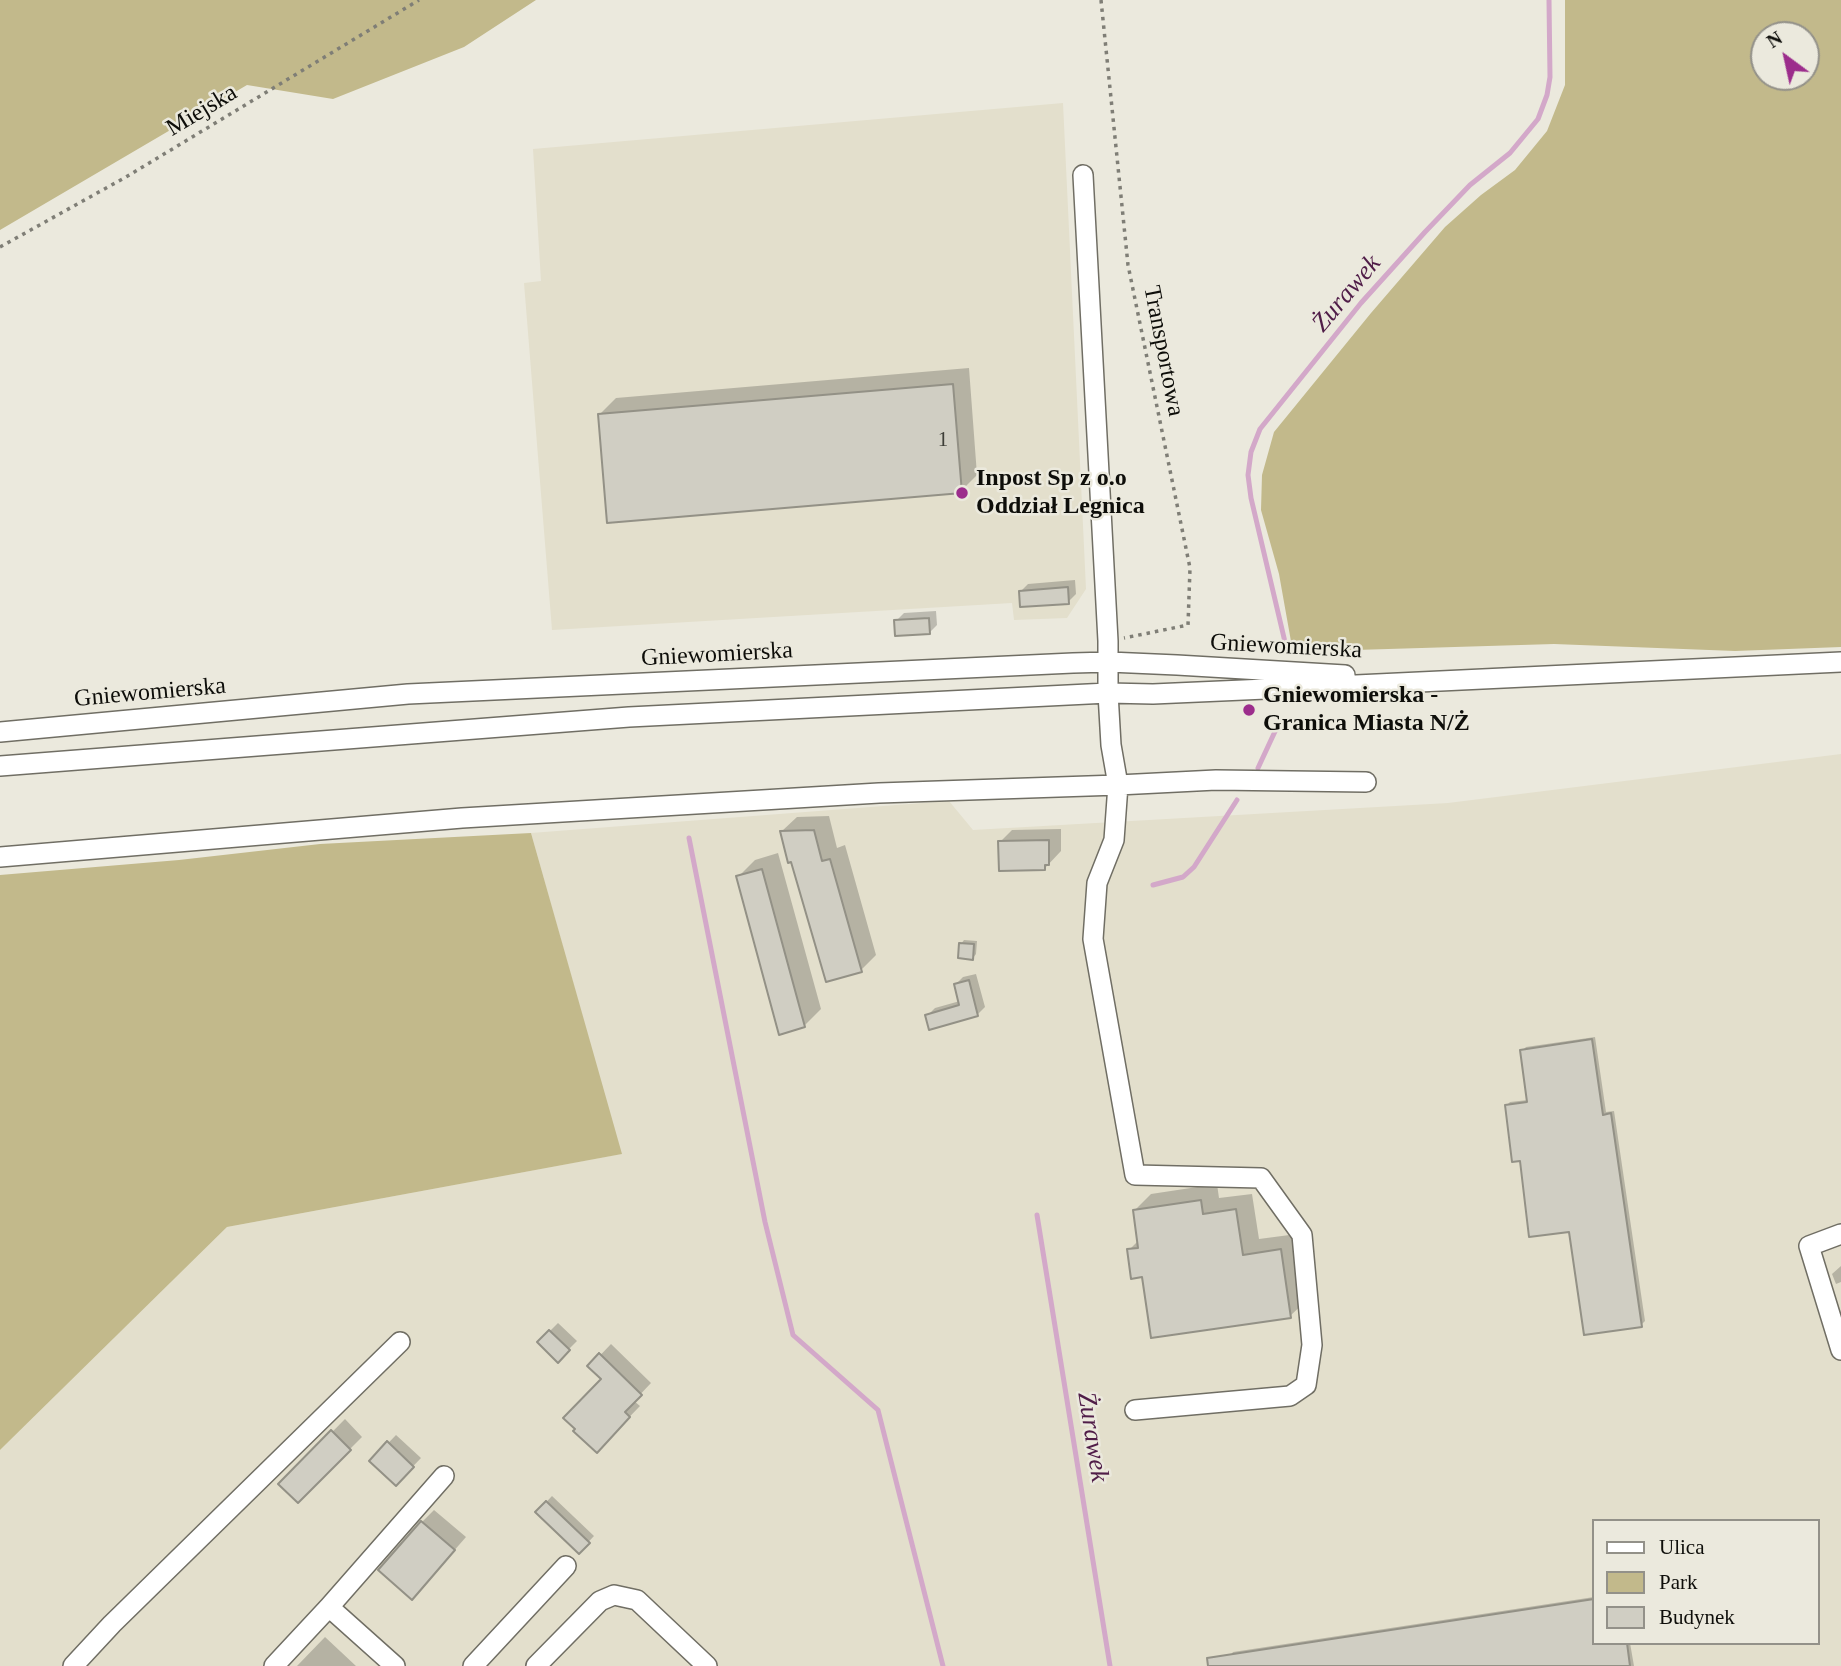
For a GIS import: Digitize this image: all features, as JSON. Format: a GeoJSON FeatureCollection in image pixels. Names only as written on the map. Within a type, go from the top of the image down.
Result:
{"type":"FeatureCollection","features":[{"type":"Feature","properties":{"kind":"street"},"geometry":{"type":"LineString","coordinates":[[1083,175],[1108,641],[1108,693],[1111,745],[1118,785],[1114,840],[1097,883],[1093,939],[1135,1175],[1261,1178],[1302,1235],[1312,1345],[1306,1385],[1290,1396],[1135,1410]]}},
{"type":"Feature","properties":{"kind":"street","name":"Gniewomierska"},"geometry":{"type":"LineString","coordinates":[[0,732],[408,694],[1109,662],[1437,680]]}},
{"type":"Feature","properties":{"kind":"street","name":"Gniewomierska"},"geometry":{"type":"LineString","coordinates":[[0,766],[629,717],[1108,693],[1153,694],[1841,663]]}},
{"type":"Feature","properties":{"kind":"street"},"geometry":{"type":"LineString","coordinates":[[0,857],[462,818],[878,793],[1216,780],[1366,782]]}},
{"type":"Feature","properties":{"kind":"street"},"geometry":{"type":"LineString","coordinates":[[1841,1234],[1809,1246],[1841,1350]]}},
{"type":"Feature","properties":{"kind":"street"},"geometry":{"type":"LineString","coordinates":[[73,1666],[112,1623],[400,1342]]}},
{"type":"Feature","properties":{"kind":"street"},"geometry":{"type":"LineString","coordinates":[[274,1666],[444,1476]]}},
{"type":"Feature","properties":{"kind":"street"},"geometry":{"type":"LineString","coordinates":[[473,1666],[566,1566]]}},
{"type":"Feature","properties":{"kind":"street"},"geometry":{"type":"LineString","coordinates":[[536,1666],[600,1601],[614,1595],[637,1600],[707,1666]]}},
{"type":"Feature","properties":{"kind":"street"},"geometry":{"type":"LineString","coordinates":[[329,1607],[395,1666]]}},
{"type":"Feature","properties":{"kind":"path","name":"Miejska"},"geometry":{"type":"LineString","coordinates":[[0,247],[126,177],[419,0]]}},
{"type":"Feature","properties":{"kind":"path","name":"Transportowa"},"geometry":{"type":"LineString","coordinates":[[1101,0],[1128,264],[1189,568],[1188,625],[1108,641]]}},
{"type":"Feature","properties":{"kind":"shaded area"},"geometry":{"type":"Polygon","coordinates":[[[1063,103],[1086,589],[1067,618],[1014,620],[1012,603],[552,630],[524,283],[541,281],[533,149],[1063,103]]]}},
{"type":"Feature","properties":{"kind":"shaded area"},"geometry":{"type":"Polygon","coordinates":[[[1841,754],[1841,1666],[0,1666],[0,1450],[227,1227],[621,1154],[531,833],[949,801],[973,830],[1448,803],[1841,754]]]}},
{"type":"Feature","properties":{"kind":"green space"},"geometry":{"type":"Polygon","coordinates":[[[0,0],[536,0],[464,47],[333,99],[247,85],[0,230],[0,0]]]}},
{"type":"Feature","properties":{"kind":"green space"},"geometry":{"type":"Polygon","coordinates":[[[1565,0],[1841,0],[1841,647],[1735,651],[1554,644],[1355,650],[1292,647],[1279,574],[1261,510],[1262,475],[1274,432],[1445,227],[1515,170],[1547,131],[1565,85],[1565,0]]]}},
{"type":"Feature","properties":{"kind":"green space"},"geometry":{"type":"Polygon","coordinates":[[[531,833],[622,1154],[227,1227],[0,1450],[0,875],[179,860],[320,844],[531,833]]]}},
{"type":"Feature","properties":{"kind":"building"},"geometry":{"type":"Polygon","coordinates":[[[953,384],[962,493],[607,523],[598,414],[953,384]]]}},
{"type":"Feature","properties":{"kind":"building"},"geometry":{"type":"Polygon","coordinates":[[[1068,587],[1069,604],[1020,607],[1019,591],[1068,587]]]}},
{"type":"Feature","properties":{"kind":"building"},"geometry":{"type":"Polygon","coordinates":[[[929,618],[930,634],[895,636],[894,620],[929,618]]]}},
{"type":"Feature","properties":{"kind":"building"},"geometry":{"type":"Polygon","coordinates":[[[814,830],[822,861],[830,859],[862,972],[826,982],[780,831],[814,830]]]}},
{"type":"Feature","properties":{"kind":"building"},"geometry":{"type":"Polygon","coordinates":[[[1049,840],[1049,865],[1045,865],[1045,870],[999,871],[998,841],[1049,840]]]}},
{"type":"Feature","properties":{"kind":"building"},"geometry":{"type":"Polygon","coordinates":[[[762,869],[805,1027],[779,1035],[736,876],[762,869]]]}},
{"type":"Feature","properties":{"kind":"building"},"geometry":{"type":"Polygon","coordinates":[[[959,943],[974,944],[973,960],[958,958],[959,943]]]}},
{"type":"Feature","properties":{"kind":"building"},"geometry":{"type":"Polygon","coordinates":[[[969,980],[978,1016],[929,1030],[925,1015],[959,1005],[954,984],[969,980]]]}},
{"type":"Feature","properties":{"kind":"building"},"geometry":{"type":"Polygon","coordinates":[[[1592,1039],[1603,1115],[1611,1113],[1642,1327],[1584,1335],[1569,1232],[1529,1237],[1520,1161],[1512,1162],[1505,1105],[1527,1102],[1520,1050],[1592,1039]]]}},
{"type":"Feature","properties":{"kind":"building"},"geometry":{"type":"Polygon","coordinates":[[[1201,1200],[1203,1214],[1236,1209],[1243,1255],[1281,1249],[1291,1318],[1151,1338],[1142,1277],[1131,1279],[1127,1249],[1138,1248],[1133,1210],[1201,1200]]]}},
{"type":"Feature","properties":{"kind":"building"},"geometry":{"type":"Polygon","coordinates":[[[549,1330],[570,1350],[558,1363],[537,1342],[549,1330]]]}},
{"type":"Feature","properties":{"kind":"building"},"geometry":{"type":"Polygon","coordinates":[[[599,1353],[642,1395],[625,1412],[630,1417],[597,1453],[563,1418],[601,1379],[587,1366],[599,1353]]]}},
{"type":"Feature","properties":{"kind":"building"},"geometry":{"type":"Polygon","coordinates":[[[331,1430],[351,1450],[298,1503],[278,1484],[331,1430]]]}},
{"type":"Feature","properties":{"kind":"building"},"geometry":{"type":"Polygon","coordinates":[[[387,1441],[414,1467],[396,1486],[369,1461],[387,1441]]]}},
{"type":"Feature","properties":{"kind":"building"},"geometry":{"type":"Polygon","coordinates":[[[546,1501],[590,1543],[579,1554],[535,1512],[546,1501]]]}},
{"type":"Feature","properties":{"kind":"building"},"geometry":{"type":"Polygon","coordinates":[[[421,1521],[455,1550],[412,1600],[378,1570],[421,1521]]]}},
{"type":"Feature","properties":{"kind":"building"},"geometry":{"type":"Polygon","coordinates":[[[1592,1599],[1592,1645],[1627,1645],[1630,1666],[1208,1666],[1207,1658],[1592,1599]]]}},
{"type":"Feature","properties":{"kind":"waterway","name":"Żurawek"},"geometry":{"type":"LineString","coordinates":[[1285,642],[1248,475],[1251,452],[1260,429],[1361,303],[1470,185],[1510,153],[1538,119],[1550,77],[1549,0]]}},
{"type":"Feature","properties":{"kind":"waterway","name":"Żurawek"},"geometry":{"type":"LineString","coordinates":[[1258,768],[1278,725]]}},
{"type":"Feature","properties":{"kind":"waterway","name":"Żurawek"},"geometry":{"type":"LineString","coordinates":[[1153,885],[1183,877],[1194,867],[1237,800]]}},
{"type":"Feature","properties":{"kind":"waterway"},"geometry":{"type":"LineString","coordinates":[[689,838],[765,1222],[793,1335],[878,1410],[943,1666]]}},
{"type":"Feature","properties":{"kind":"waterway","name":"Żurawek"},"geometry":{"type":"LineString","coordinates":[[1037,1215],[1110,1666]]}},
{"type":"Feature","properties":{"kind":"place","name":"Inpost Sp z o.o Oddział Legnica"},"geometry":{"type":"Point","coordinates":[962,493]}},
{"type":"Feature","properties":{"kind":"place","name":"Gniewomierska - Granica Miasta N/Ż"},"geometry":{"type":"Point","coordinates":[1249,710]}}]}
